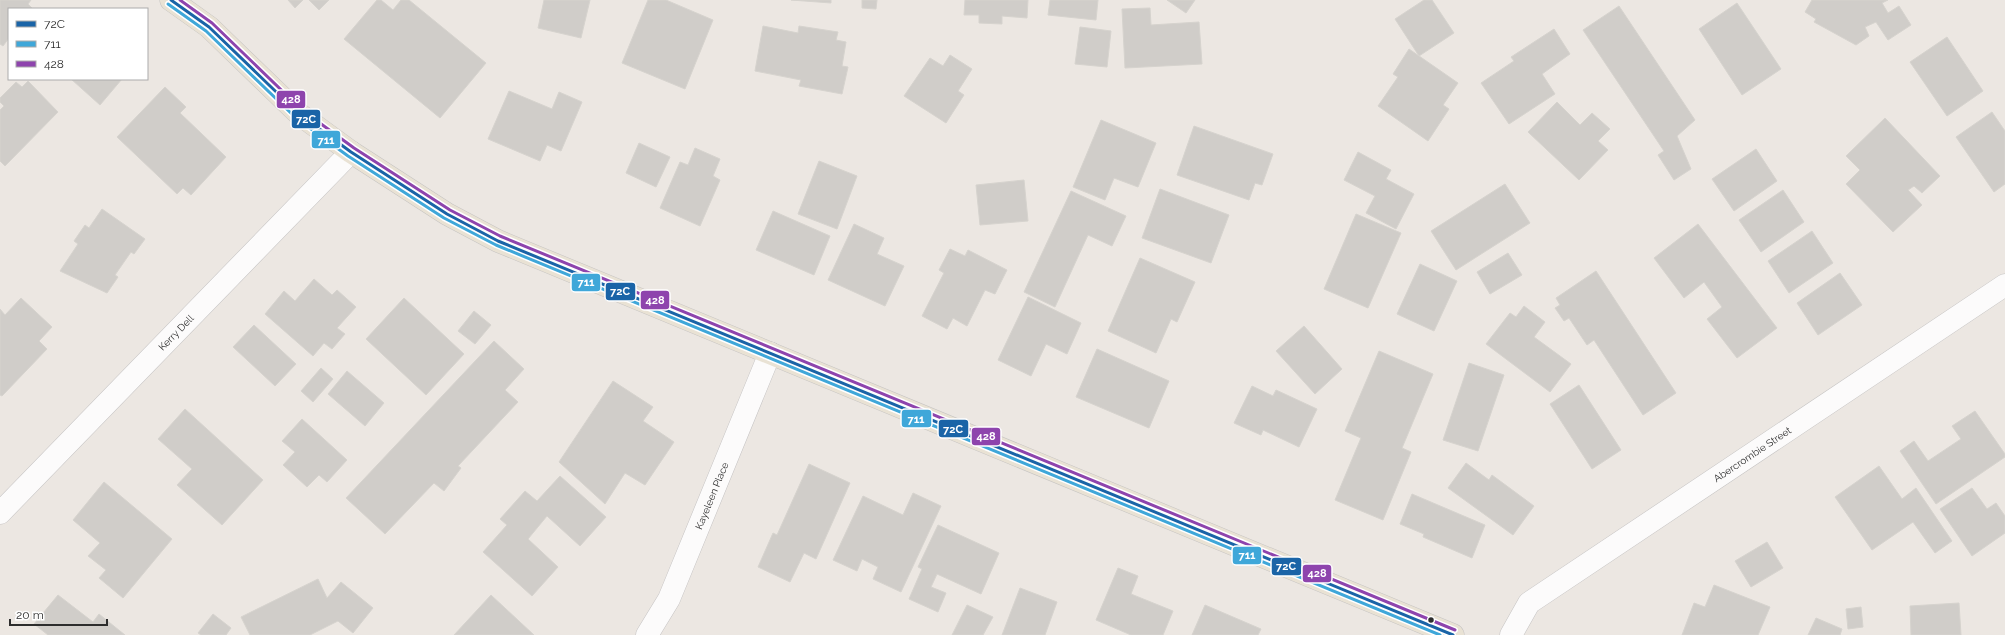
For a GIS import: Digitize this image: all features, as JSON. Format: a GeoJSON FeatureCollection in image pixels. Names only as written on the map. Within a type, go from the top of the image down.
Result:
{"type":"FeatureCollection","features":[{"type":"Feature","properties":{"kind":"main road"},"geometry":{"type":"LineString","coordinates":[[171,0],[209,27],[300,114],[351,152],[447,214],[498,241],[770,353],[1427,630],[1453,635]]}},
{"type":"Feature","properties":{"kind":"main road"},"geometry":{"type":"LineString","coordinates":[[193,0],[209,27]]}},
{"type":"Feature","properties":{"kind":"street","name":"Kerry Dell"},"geometry":{"type":"LineString","coordinates":[[0,513],[351,152]]}},
{"type":"Feature","properties":{"kind":"street","name":"Abercrombie Street"},"geometry":{"type":"LineString","coordinates":[[1511,635],[1529,603],[2005,285]]}},
{"type":"Feature","properties":{"kind":"street","name":"Kayeleen Place"},"geometry":{"type":"LineString","coordinates":[[647,635],[669,599],[770,353]]}},
{"type":"Feature","properties":{"kind":"building"},"geometry":{"type":"Polygon","coordinates":[[[0,0],[31,0],[28,4],[32,8],[8,8],[8,39],[3,46],[0,44],[0,0]]]}},
{"type":"Feature","properties":{"kind":"building"},"geometry":{"type":"Polygon","coordinates":[[[288,0],[303,0],[295,8],[288,0]]]}},
{"type":"Feature","properties":{"kind":"building"},"geometry":{"type":"Polygon","coordinates":[[[309,0],[329,0],[319,10],[309,0]]]}},
{"type":"Feature","properties":{"kind":"building"},"geometry":{"type":"Polygon","coordinates":[[[377,0],[381,0],[393,10],[401,0],[409,0],[486,63],[440,118],[344,39],[377,0]]]}},
{"type":"Feature","properties":{"kind":"building"},"geometry":{"type":"Polygon","coordinates":[[[544,0],[590,0],[581,38],[538,28],[544,0]]]}},
{"type":"Feature","properties":{"kind":"building"},"geometry":{"type":"Polygon","coordinates":[[[648,0],[666,0],[713,20],[685,89],[622,63],[648,0]]]}},
{"type":"Feature","properties":{"kind":"building"},"geometry":{"type":"Polygon","coordinates":[[[791,0],[831,0],[831,3],[791,0]]]}},
{"type":"Feature","properties":{"kind":"building"},"geometry":{"type":"Polygon","coordinates":[[[862,0],[877,0],[876,9],[862,8],[862,0]]]}},
{"type":"Feature","properties":{"kind":"building"},"geometry":{"type":"Polygon","coordinates":[[[965,0],[1028,0],[1027,18],[1002,16],[1002,24],[979,23],[979,15],[964,15],[965,0]]]}},
{"type":"Feature","properties":{"kind":"building"},"geometry":{"type":"Polygon","coordinates":[[[1050,0],[1098,0],[1096,20],[1048,15],[1050,0]]]}},
{"type":"Feature","properties":{"kind":"building"},"geometry":{"type":"Polygon","coordinates":[[[1167,0],[1195,0],[1186,13],[1167,0]]]}},
{"type":"Feature","properties":{"kind":"building"},"geometry":{"type":"Polygon","coordinates":[[[1424,0],[1432,0],[1454,33],[1419,56],[1395,19],[1424,0]]]}},
{"type":"Feature","properties":{"kind":"building"},"geometry":{"type":"Polygon","coordinates":[[[1812,0],[1888,0],[1882,3],[1888,13],[1899,6],[1911,25],[1888,40],[1876,22],[1865,27],[1869,36],[1856,45],[1814,22],[1816,19],[1805,12],[1812,0]]]}},
{"type":"Feature","properties":{"kind":"building"},"geometry":{"type":"Polygon","coordinates":[[[1737,3],[1781,69],[1742,95],[1699,29],[1737,3]]]}},
{"type":"Feature","properties":{"kind":"building"},"geometry":{"type":"Polygon","coordinates":[[[1619,6],[1695,120],[1677,136],[1691,169],[1674,180],[1658,155],[1664,151],[1583,30],[1619,6]]]}},
{"type":"Feature","properties":{"kind":"building"},"geometry":{"type":"Polygon","coordinates":[[[1150,8],[1151,25],[1199,22],[1202,64],[1125,68],[1122,9],[1150,8]]]}},
{"type":"Feature","properties":{"kind":"building"},"geometry":{"type":"Polygon","coordinates":[[[763,26],[798,33],[799,26],[838,32],[836,40],[846,42],[842,66],[848,67],[842,94],[799,86],[801,80],[755,71],[763,26]]]}},
{"type":"Feature","properties":{"kind":"building"},"geometry":{"type":"Polygon","coordinates":[[[1080,27],[1111,31],[1107,67],[1075,64],[1080,27]]]}},
{"type":"Feature","properties":{"kind":"building"},"geometry":{"type":"Polygon","coordinates":[[[1554,29],[1570,54],[1542,74],[1555,94],[1509,124],[1481,83],[1514,61],[1511,57],[1554,29]]]}},
{"type":"Feature","properties":{"kind":"building"},"geometry":{"type":"Polygon","coordinates":[[[1947,37],[1983,91],[1947,116],[1910,62],[1947,37]]]}},
{"type":"Feature","properties":{"kind":"building"},"geometry":{"type":"Polygon","coordinates":[[[1409,49],[1458,83],[1443,105],[1449,109],[1428,141],[1378,106],[1398,77],[1393,74],[1409,49]]]}},
{"type":"Feature","properties":{"kind":"building"},"geometry":{"type":"Polygon","coordinates":[[[950,55],[972,69],[958,91],[964,95],[946,123],[904,96],[930,58],[943,66],[950,55]]]}},
{"type":"Feature","properties":{"kind":"building"},"geometry":{"type":"Polygon","coordinates":[[[72,80],[121,80],[100,105],[72,80]]]}},
{"type":"Feature","properties":{"kind":"building"},"geometry":{"type":"Polygon","coordinates":[[[28,81],[58,112],[5,166],[0,161],[0,110],[4,106],[0,102],[0,98],[16,82],[22,87],[28,81]]]}},
{"type":"Feature","properties":{"kind":"building"},"geometry":{"type":"Polygon","coordinates":[[[165,87],[186,107],[180,113],[226,157],[191,195],[183,188],[177,194],[117,137],[165,87]]]}},
{"type":"Feature","properties":{"kind":"building"},"geometry":{"type":"Polygon","coordinates":[[[509,91],[552,109],[559,92],[582,102],[561,151],[547,145],[540,161],[488,139],[509,91]]]}},
{"type":"Feature","properties":{"kind":"building"},"geometry":{"type":"Polygon","coordinates":[[[1557,102],[1580,125],[1592,113],[1610,129],[1598,141],[1608,150],[1579,180],[1528,132],[1557,102]]]}},
{"type":"Feature","properties":{"kind":"building"},"geometry":{"type":"Polygon","coordinates":[[[1992,112],[2005,131],[2005,184],[1994,192],[1956,137],[1992,112]]]}},
{"type":"Feature","properties":{"kind":"building"},"geometry":{"type":"Polygon","coordinates":[[[1885,118],[1940,176],[1922,193],[1914,186],[1908,190],[1922,205],[1893,232],[1846,184],[1860,170],[1846,156],[1885,118]]]}},
{"type":"Feature","properties":{"kind":"building"},"geometry":{"type":"Polygon","coordinates":[[[1101,120],[1156,143],[1138,187],[1114,178],[1105,200],[1073,187],[1101,120]]]}},
{"type":"Feature","properties":{"kind":"building"},"geometry":{"type":"Polygon","coordinates":[[[1194,126],[1273,154],[1262,185],[1255,183],[1249,200],[1177,175],[1194,126]]]}},
{"type":"Feature","properties":{"kind":"building"},"geometry":{"type":"Polygon","coordinates":[[[639,143],[670,157],[656,187],[626,173],[639,143]]]}},
{"type":"Feature","properties":{"kind":"building"},"geometry":{"type":"Polygon","coordinates":[[[695,148],[720,159],[713,176],[720,180],[700,226],[660,208],[680,162],[688,165],[695,148]]]}},
{"type":"Feature","properties":{"kind":"building"},"geometry":{"type":"Polygon","coordinates":[[[1756,149],[1777,181],[1734,211],[1712,179],[1756,149]]]}},
{"type":"Feature","properties":{"kind":"building"},"geometry":{"type":"Polygon","coordinates":[[[1358,152],[1391,170],[1386,179],[1414,194],[1396,229],[1366,213],[1375,196],[1344,180],[1358,152]]]}},
{"type":"Feature","properties":{"kind":"building"},"geometry":{"type":"Polygon","coordinates":[[[819,161],[857,176],[837,229],[798,214],[819,161]]]}},
{"type":"Feature","properties":{"kind":"building"},"geometry":{"type":"Polygon","coordinates":[[[1024,180],[1028,221],[980,225],[976,185],[1024,180]]]}},
{"type":"Feature","properties":{"kind":"building"},"geometry":{"type":"Polygon","coordinates":[[[1505,184],[1530,223],[1456,270],[1431,231],[1505,184]]]}},
{"type":"Feature","properties":{"kind":"building"},"geometry":{"type":"Polygon","coordinates":[[[1160,189],[1229,215],[1211,263],[1142,238],[1160,189]]]}},
{"type":"Feature","properties":{"kind":"building"},"geometry":{"type":"Polygon","coordinates":[[[1783,190],[1804,222],[1761,252],[1739,220],[1783,190]]]}},
{"type":"Feature","properties":{"kind":"building"},"geometry":{"type":"Polygon","coordinates":[[[1071,191],[1126,216],[1112,246],[1088,235],[1055,307],[1024,292],[1071,191]]]}},
{"type":"Feature","properties":{"kind":"building"},"geometry":{"type":"Polygon","coordinates":[[[102,209],[145,239],[134,254],[131,252],[115,275],[118,277],[107,293],[60,271],[78,244],[74,241],[85,225],[89,228],[102,209]]]}},
{"type":"Feature","properties":{"kind":"building"},"geometry":{"type":"Polygon","coordinates":[[[773,211],[830,236],[814,275],[756,250],[773,211]]]}},
{"type":"Feature","properties":{"kind":"building"},"geometry":{"type":"Polygon","coordinates":[[[1356,214],[1401,233],[1368,308],[1324,289],[1356,214]]]}},
{"type":"Feature","properties":{"kind":"building"},"geometry":{"type":"Polygon","coordinates":[[[854,224],[884,238],[877,254],[904,266],[885,306],[828,280],[854,224]]]}},
{"type":"Feature","properties":{"kind":"building"},"geometry":{"type":"Polygon","coordinates":[[[1698,224],[1777,328],[1737,358],[1707,319],[1722,307],[1704,282],[1684,298],[1654,258],[1698,224]]]}},
{"type":"Feature","properties":{"kind":"building"},"geometry":{"type":"Polygon","coordinates":[[[1812,231],[1833,263],[1789,293],[1768,261],[1812,231]]]}},
{"type":"Feature","properties":{"kind":"building"},"geometry":{"type":"Polygon","coordinates":[[[950,249],[965,256],[968,250],[1007,270],[995,294],[985,290],[967,326],[953,318],[947,329],[922,316],[944,273],[939,270],[950,249]]]}},
{"type":"Feature","properties":{"kind":"building"},"geometry":{"type":"Polygon","coordinates":[[[1508,253],[1522,275],[1490,294],[1477,272],[1508,253]]]}},
{"type":"Feature","properties":{"kind":"building"},"geometry":{"type":"Polygon","coordinates":[[[1140,258],[1195,282],[1177,322],[1171,319],[1156,353],[1108,331],[1140,258]]]}},
{"type":"Feature","properties":{"kind":"building"},"geometry":{"type":"Polygon","coordinates":[[[1420,264],[1457,281],[1434,331],[1397,314],[1420,264]]]}},
{"type":"Feature","properties":{"kind":"building"},"geometry":{"type":"Polygon","coordinates":[[[1596,271],[1676,393],[1643,415],[1594,340],[1587,345],[1569,318],[1564,321],[1555,308],[1560,305],[1556,298],[1596,271]]]}},
{"type":"Feature","properties":{"kind":"building"},"geometry":{"type":"Polygon","coordinates":[[[1840,273],[1862,305],[1818,335],[1797,303],[1840,273]]]}},
{"type":"Feature","properties":{"kind":"building"},"geometry":{"type":"Polygon","coordinates":[[[314,279],[332,295],[337,290],[356,307],[337,328],[345,334],[332,349],[324,343],[313,356],[265,314],[284,291],[295,301],[314,279]]]}},
{"type":"Feature","properties":{"kind":"building"},"geometry":{"type":"Polygon","coordinates":[[[1028,297],[1081,323],[1067,354],[1046,344],[1031,376],[998,360],[1028,297]]]}},
{"type":"Feature","properties":{"kind":"building"},"geometry":{"type":"Polygon","coordinates":[[[21,298],[52,327],[39,341],[47,349],[2,396],[0,395],[0,309],[5,315],[21,298]]]}},
{"type":"Feature","properties":{"kind":"building"},"geometry":{"type":"Polygon","coordinates":[[[404,298],[464,354],[426,395],[366,339],[404,298]]]}},
{"type":"Feature","properties":{"kind":"building"},"geometry":{"type":"Polygon","coordinates":[[[1524,306],[1545,322],[1534,337],[1571,364],[1550,392],[1486,344],[1510,313],[1516,317],[1524,306]]]}},
{"type":"Feature","properties":{"kind":"building"},"geometry":{"type":"Polygon","coordinates":[[[474,311],[491,325],[475,344],[458,331],[474,311]]]}},
{"type":"Feature","properties":{"kind":"building"},"geometry":{"type":"Polygon","coordinates":[[[254,325],[296,364],[275,386],[233,347],[254,325]]]}},
{"type":"Feature","properties":{"kind":"building"},"geometry":{"type":"Polygon","coordinates":[[[1304,326],[1342,369],[1315,394],[1276,351],[1304,326]]]}},
{"type":"Feature","properties":{"kind":"building"},"geometry":{"type":"Polygon","coordinates":[[[494,341],[524,369],[505,390],[518,402],[458,466],[461,468],[444,491],[434,483],[385,534],[346,498],[494,341]]]}},
{"type":"Feature","properties":{"kind":"building"},"geometry":{"type":"Polygon","coordinates":[[[1097,349],[1169,381],[1149,428],[1076,397],[1097,349]]]}},
{"type":"Feature","properties":{"kind":"building"},"geometry":{"type":"Polygon","coordinates":[[[1379,351],[1433,374],[1402,448],[1411,452],[1383,520],[1335,500],[1361,438],[1345,431],[1379,351]]]}},
{"type":"Feature","properties":{"kind":"building"},"geometry":{"type":"Polygon","coordinates":[[[1469,363],[1504,375],[1478,451],[1443,440],[1469,363]]]}},
{"type":"Feature","properties":{"kind":"building"},"geometry":{"type":"Polygon","coordinates":[[[321,368],[333,379],[313,402],[301,391],[321,368]]]}},
{"type":"Feature","properties":{"kind":"building"},"geometry":{"type":"Polygon","coordinates":[[[347,371],[384,403],[365,426],[328,394],[347,371]]]}},
{"type":"Feature","properties":{"kind":"building"},"geometry":{"type":"Polygon","coordinates":[[[613,381],[653,407],[643,421],[674,442],[645,485],[625,473],[605,504],[559,462],[613,381]]]}},
{"type":"Feature","properties":{"kind":"building"},"geometry":{"type":"Polygon","coordinates":[[[1579,385],[1621,450],[1592,469],[1550,404],[1579,385]]]}},
{"type":"Feature","properties":{"kind":"building"},"geometry":{"type":"Polygon","coordinates":[[[1252,386],[1273,396],[1276,390],[1317,409],[1299,447],[1263,430],[1261,435],[1234,423],[1252,386]]]}},
{"type":"Feature","properties":{"kind":"building"},"geometry":{"type":"Polygon","coordinates":[[[185,409],[263,480],[222,525],[177,485],[192,469],[158,439],[185,409]]]}},
{"type":"Feature","properties":{"kind":"building"},"geometry":{"type":"Polygon","coordinates":[[[1975,411],[2005,454],[2005,457],[1936,504],[1900,451],[1914,441],[1928,461],[1961,439],[1952,426],[1975,411]]]}},
{"type":"Feature","properties":{"kind":"building"},"geometry":{"type":"Polygon","coordinates":[[[302,419],[347,460],[327,482],[319,475],[307,487],[283,465],[295,452],[282,441],[302,419]]]}},
{"type":"Feature","properties":{"kind":"building"},"geometry":{"type":"Polygon","coordinates":[[[1466,463],[1489,480],[1492,475],[1534,506],[1513,535],[1448,488],[1466,463]]]}},
{"type":"Feature","properties":{"kind":"building"},"geometry":{"type":"Polygon","coordinates":[[[809,464],[850,483],[816,559],[804,553],[790,582],[758,567],[773,533],[777,535],[809,464]]]}},
{"type":"Feature","properties":{"kind":"building"},"geometry":{"type":"Polygon","coordinates":[[[1879,466],[1902,499],[1916,488],[1952,541],[1935,553],[1913,522],[1872,550],[1835,497],[1879,466]]]}},
{"type":"Feature","properties":{"kind":"building"},"geometry":{"type":"Polygon","coordinates":[[[560,476],[606,517],[580,546],[547,516],[528,539],[558,567],[532,596],[483,552],[507,525],[500,519],[525,491],[537,501],[560,476]]]}},
{"type":"Feature","properties":{"kind":"building"},"geometry":{"type":"Polygon","coordinates":[[[104,482],[172,539],[123,598],[99,578],[106,570],[88,556],[100,543],[73,520],[104,482]]]}},
{"type":"Feature","properties":{"kind":"building"},"geometry":{"type":"Polygon","coordinates":[[[1972,488],[1987,509],[1996,503],[2005,516],[2005,533],[1972,556],[1940,509],[1972,488]]]}},
{"type":"Feature","properties":{"kind":"building"},"geometry":{"type":"Polygon","coordinates":[[[913,493],[941,506],[901,592],[873,579],[878,567],[862,559],[857,571],[833,560],[863,496],[903,515],[913,493]]]}},
{"type":"Feature","properties":{"kind":"building"},"geometry":{"type":"Polygon","coordinates":[[[1412,494],[1485,525],[1472,558],[1423,537],[1424,534],[1400,524],[1412,494]]]}},
{"type":"Feature","properties":{"kind":"building"},"geometry":{"type":"Polygon","coordinates":[[[938,525],[999,553],[981,594],[937,574],[931,587],[946,593],[938,612],[909,599],[922,569],[918,567],[938,525]]]}},
{"type":"Feature","properties":{"kind":"building"},"geometry":{"type":"Polygon","coordinates":[[[1767,542],[1783,568],[1751,587],[1735,561],[1767,542]]]}},
{"type":"Feature","properties":{"kind":"building"},"geometry":{"type":"Polygon","coordinates":[[[1118,568],[1138,576],[1131,594],[1173,611],[1163,635],[1131,635],[1096,620],[1118,568]]]}},
{"type":"Feature","properties":{"kind":"building"},"geometry":{"type":"Polygon","coordinates":[[[318,579],[327,598],[341,582],[373,608],[353,633],[338,621],[310,635],[250,635],[241,617],[318,579]]]}},
{"type":"Feature","properties":{"kind":"building"},"geometry":{"type":"Polygon","coordinates":[[[1714,585],[1770,607],[1758,635],[1682,635],[1694,603],[1705,607],[1714,585]]]}},
{"type":"Feature","properties":{"kind":"building"},"geometry":{"type":"Polygon","coordinates":[[[1020,588],[1057,602],[1045,635],[1002,635],[1020,588]]]}},
{"type":"Feature","properties":{"kind":"building"},"geometry":{"type":"Polygon","coordinates":[[[58,595],[93,622],[99,614],[125,635],[48,635],[34,624],[58,595]]]}},
{"type":"Feature","properties":{"kind":"building"},"geometry":{"type":"Polygon","coordinates":[[[491,595],[534,635],[454,635],[491,595]]]}},
{"type":"Feature","properties":{"kind":"building"},"geometry":{"type":"Polygon","coordinates":[[[1959,603],[1961,635],[1911,635],[1910,606],[1959,603]]]}},
{"type":"Feature","properties":{"kind":"building"},"geometry":{"type":"Polygon","coordinates":[[[967,605],[993,617],[983,635],[952,635],[967,605]]]}},
{"type":"Feature","properties":{"kind":"building"},"geometry":{"type":"Polygon","coordinates":[[[1205,605],[1261,629],[1258,635],[1192,635],[1205,605]]]}},
{"type":"Feature","properties":{"kind":"building"},"geometry":{"type":"Polygon","coordinates":[[[1861,607],[1863,627],[1848,629],[1846,609],[1861,607]]]}},
{"type":"Feature","properties":{"kind":"building"},"geometry":{"type":"Polygon","coordinates":[[[213,614],[231,628],[226,635],[201,635],[198,633],[213,614]]]}},
{"type":"Feature","properties":{"kind":"building"},"geometry":{"type":"Polygon","coordinates":[[[1816,618],[1842,629],[1840,635],[1808,635],[1816,618]]]}},
{"type":"Feature","properties":{"kind":"transit line","name":"72C"},"geometry":{"type":"LineString","coordinates":[[171,0],[209,27],[299,114],[351,152],[447,214],[498,241],[1453,635]]}},
{"type":"Feature","properties":{"kind":"transit line","name":"428"},"geometry":{"type":"LineString","coordinates":[[180,0],[212,23],[302,110],[354,148],[450,210],[500,236],[1455,630]]}},
{"type":"Feature","properties":{"kind":"transit line","name":"711"},"geometry":{"type":"LineString","coordinates":[[168,4],[206,31],[296,118],[348,156],[444,218],[496,245],[1440,635]]}}]}
